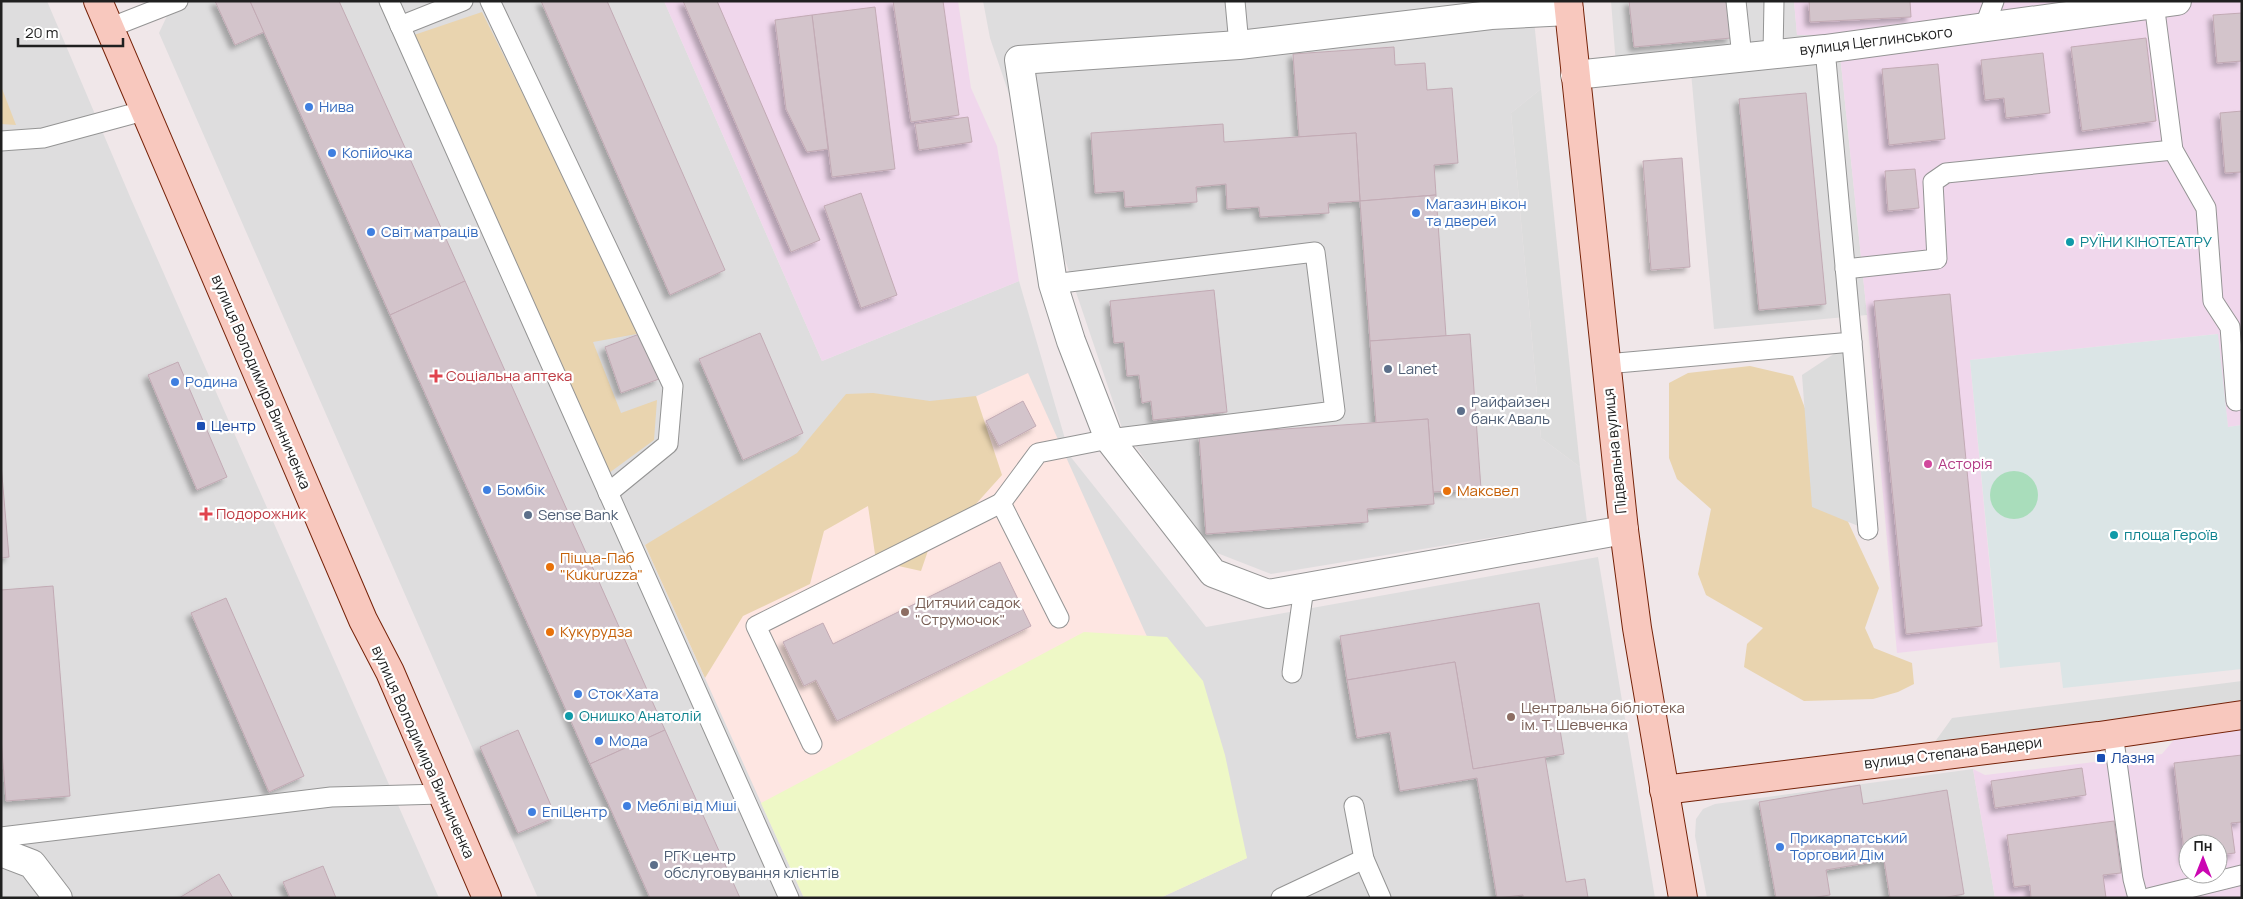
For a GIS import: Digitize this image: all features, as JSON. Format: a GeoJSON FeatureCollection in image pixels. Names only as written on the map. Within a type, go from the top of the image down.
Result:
{"type":"FeatureCollection","features":[{"type":"Feature","properties":{"kind":"main road","name":"вулиця Володимира Винниченка"},"geometry":{"type":"LineString","coordinates":[[98,1],[143,112],[363,620],[390,672],[487,898]]}},
{"type":"Feature","properties":{"kind":"main road","name":"Підвальна вулиця"},"geometry":{"type":"LineString","coordinates":[[1568,6],[1624,530],[1637,628],[1683,898]]}},
{"type":"Feature","properties":{"kind":"main road","name":"вулиця Степана Бандери"},"geometry":{"type":"LineString","coordinates":[[1664,790],[2242,716]]}},
{"type":"Feature","properties":{"kind":"street","name":"вулиця Цеглинського"},"geometry":{"type":"LineString","coordinates":[[1575,75],[1825,49],[2166,2]]}},
{"type":"Feature","properties":{"kind":"street"},"geometry":{"type":"LineString","coordinates":[[1568,6],[1239,45],[1019,60],[1053,284],[1071,341],[1109,439],[1213,573],[1268,594],[1624,530]]}},
{"type":"Feature","properties":{"kind":"street"},"geometry":{"type":"LineString","coordinates":[[1,852],[32,864],[58,898]]}},
{"type":"Feature","properties":{"kind":"lane"},"geometry":{"type":"LineString","coordinates":[[109,28],[178,1]]}},
{"type":"Feature","properties":{"kind":"lane"},"geometry":{"type":"LineString","coordinates":[[389,1],[789,898]]}},
{"type":"Feature","properties":{"kind":"lane"},"geometry":{"type":"LineString","coordinates":[[400,26],[463,1]]}},
{"type":"Feature","properties":{"kind":"lane"},"geometry":{"type":"LineString","coordinates":[[490,1],[673,386],[668,444],[608,493]]}},
{"type":"Feature","properties":{"kind":"lane"},"geometry":{"type":"LineString","coordinates":[[1235,1],[1239,45]]}},
{"type":"Feature","properties":{"kind":"lane"},"geometry":{"type":"LineString","coordinates":[[1736,1],[1742,57]]}},
{"type":"Feature","properties":{"kind":"lane"},"geometry":{"type":"LineString","coordinates":[[1773,53],[1774,1]]}},
{"type":"Feature","properties":{"kind":"lane"},"geometry":{"type":"LineString","coordinates":[[1984,28],[1994,1]]}},
{"type":"Feature","properties":{"kind":"lane"},"geometry":{"type":"LineString","coordinates":[[2166,2],[2173,150],[2206,208],[2213,301],[2230,327],[2236,401]]}},
{"type":"Feature","properties":{"kind":"lane"},"geometry":{"type":"LineString","coordinates":[[1825,49],[1868,530]]}},
{"type":"Feature","properties":{"kind":"lane"},"geometry":{"type":"LineString","coordinates":[[1,141],[43,138],[143,112]]}},
{"type":"Feature","properties":{"kind":"lane"},"geometry":{"type":"LineString","coordinates":[[1845,269],[1937,259],[1933,182],[1946,173],[2173,150]]}},
{"type":"Feature","properties":{"kind":"lane"},"geometry":{"type":"LineString","coordinates":[[812,744],[756,626],[1001,503],[1038,453],[1109,439],[1335,411],[1315,252],[1053,284]]}},
{"type":"Feature","properties":{"kind":"lane"},"geometry":{"type":"LineString","coordinates":[[1606,364],[1852,342]]}},
{"type":"Feature","properties":{"kind":"lane"},"geometry":{"type":"LineString","coordinates":[[1001,503],[1059,618]]}},
{"type":"Feature","properties":{"kind":"lane"},"geometry":{"type":"LineString","coordinates":[[1292,673],[1304,588]]}},
{"type":"Feature","properties":{"kind":"lane"},"geometry":{"type":"LineString","coordinates":[[2113,733],[2133,879],[2138,898]]}},
{"type":"Feature","properties":{"kind":"lane"},"geometry":{"type":"LineString","coordinates":[[1,837],[331,797],[442,794]]}},
{"type":"Feature","properties":{"kind":"lane"},"geometry":{"type":"LineString","coordinates":[[1354,806],[1364,859],[1381,898]]}},
{"type":"Feature","properties":{"kind":"lane"},"geometry":{"type":"LineString","coordinates":[[1282,898],[1364,859]]}},
{"type":"Feature","properties":{"kind":"lane"},"geometry":{"type":"LineString","coordinates":[[2149,898],[2242,875]]}},
{"type":"Feature","properties":{"kind":"shaded area"},"geometry":{"type":"Polygon","coordinates":[[[1,1],[47,1],[131,199],[439,898],[1,898],[1,1]]]}},
{"type":"Feature","properties":{"kind":"shaded area"},"geometry":{"type":"Polygon","coordinates":[[[174,1],[664,1],[822,361],[1019,281],[1070,456],[1206,627],[1598,557],[1655,898],[538,898],[159,33],[174,1]]]}},
{"type":"Feature","properties":{"kind":"shaded area"},"geometry":{"type":"Polygon","coordinates":[[[664,1],[958,1],[971,88],[997,146],[1019,281],[822,361],[664,1]]]}},
{"type":"Feature","properties":{"kind":"shaded area"},"geometry":{"type":"Polygon","coordinates":[[[983,1],[1532,1],[1541,89],[1511,113],[1541,438],[1580,467],[1587,522],[1271,574],[1212,551],[1122,428],[990,38],[983,1]]]}},
{"type":"Feature","properties":{"kind":"shaded area"},"geometry":{"type":"Polygon","coordinates":[[[1611,1],[1794,1],[1797,35],[1838,35],[1867,315],[1714,329],[1691,72],[1617,78],[1611,1]]]}},
{"type":"Feature","properties":{"kind":"shaded area"},"geometry":{"type":"Polygon","coordinates":[[[1794,1],[2242,1],[2242,425],[2228,427],[2217,334],[1970,360],[1997,642],[1897,653],[1867,315],[1838,35],[1797,35],[1794,1]]]}},
{"type":"Feature","properties":{"kind":"shaded area"},"geometry":{"type":"Polygon","coordinates":[[[482,12],[642,333],[593,342],[621,413],[657,400],[654,440],[609,473],[414,35],[482,12]]]}},
{"type":"Feature","properties":{"kind":"shaded area"},"geometry":{"type":"Polygon","coordinates":[[[1,86],[16,125],[1,124],[1,86]]]}},
{"type":"Feature","properties":{"kind":"shaded area"},"geometry":{"type":"Polygon","coordinates":[[[1541,89],[1580,467],[1541,438],[1511,113],[1541,89]]]}},
{"type":"Feature","properties":{"kind":"shaded area","name":"площа Героїв"},"geometry":{"type":"Polygon","coordinates":[[[2218,334],[2228,427],[2242,425],[2242,669],[2063,688],[2060,662],[2000,668],[1970,360],[2218,334]]]}},
{"type":"Feature","properties":{"kind":"shaded area"},"geometry":{"type":"Polygon","coordinates":[[[1852,342],[1868,530],[1812,507],[1802,375],[1852,342]]]}},
{"type":"Feature","properties":{"kind":"shaded area"},"geometry":{"type":"Polygon","coordinates":[[[1750,366],[1793,376],[1843,511],[1879,588],[1865,628],[1874,648],[1912,663],[1914,684],[1898,692],[1873,699],[1804,701],[1744,667],[1747,644],[1763,628],[1706,595],[1698,574],[1711,509],[1677,479],[1669,458],[1669,383],[1688,373],[1750,366]]]}},
{"type":"Feature","properties":{"kind":"shaded area","name":"Дитячий садок \"Струмочок\""},"geometry":{"type":"Polygon","coordinates":[[[1028,373],[1247,858],[1160,898],[804,898],[645,545],[1028,373]]]}},
{"type":"Feature","properties":{"kind":"shaded area"},"geometry":{"type":"Polygon","coordinates":[[[873,393],[930,401],[976,396],[1002,475],[975,505],[932,539],[921,571],[876,561],[868,506],[824,531],[810,584],[743,616],[705,678],[645,545],[797,453],[846,394],[873,393]]]}},
{"type":"Feature","properties":{"kind":"shaded area"},"geometry":{"type":"Polygon","coordinates":[[[2009,471],[2019,471],[2031,478],[2038,490],[2038,500],[2031,512],[2019,519],[2009,519],[2001,515],[1994,508],[1990,500],[1990,490],[1994,482],[2001,475],[2009,471]]]}},
{"type":"Feature","properties":{"kind":"shaded area"},"geometry":{"type":"Polygon","coordinates":[[[1084,632],[1167,637],[1203,681],[1225,755],[1247,858],[1160,898],[804,898],[761,803],[1084,632]]]}},
{"type":"Feature","properties":{"kind":"shaded area"},"geometry":{"type":"Polygon","coordinates":[[[2242,681],[2242,715],[1924,757],[1952,718],[2242,681]]]}},
{"type":"Feature","properties":{"kind":"shaded area"},"geometry":{"type":"Polygon","coordinates":[[[2242,728],[2242,898],[1995,898],[1973,769],[1985,775],[2162,754],[2177,736],[2242,728]]]}},
{"type":"Feature","properties":{"kind":"shaded area"},"geometry":{"type":"Polygon","coordinates":[[[1973,769],[1995,898],[1707,898],[1695,836],[1696,819],[1703,809],[1715,804],[1973,769]]]}},
{"type":"Feature","properties":{"kind":"building"},"geometry":{"type":"Polygon","coordinates":[[[215,1],[250,1],[264,32],[235,45],[215,1]]]}},
{"type":"Feature","properties":{"kind":"building"},"geometry":{"type":"Polygon","coordinates":[[[250,1],[339,1],[465,281],[390,315],[250,1]]]}},
{"type":"Feature","properties":{"kind":"building"},"geometry":{"type":"Polygon","coordinates":[[[541,1],[607,1],[725,270],[670,295],[541,1]]]}},
{"type":"Feature","properties":{"kind":"building"},"geometry":{"type":"Polygon","coordinates":[[[683,1],[717,1],[820,240],[791,252],[683,1]]]}},
{"type":"Feature","properties":{"kind":"building"},"geometry":{"type":"Polygon","coordinates":[[[893,1],[943,1],[959,115],[911,122],[893,1]]]}},
{"type":"Feature","properties":{"kind":"building"},"geometry":{"type":"Polygon","coordinates":[[[1629,1],[1727,1],[1731,38],[1634,47],[1629,1]]]}},
{"type":"Feature","properties":{"kind":"building"},"geometry":{"type":"Polygon","coordinates":[[[1809,1],[1910,1],[1911,17],[1810,22],[1809,1]]]}},
{"type":"Feature","properties":{"kind":"building"},"geometry":{"type":"Polygon","coordinates":[[[875,7],[895,169],[832,177],[812,15],[875,7]]]}},
{"type":"Feature","properties":{"kind":"building"},"geometry":{"type":"Polygon","coordinates":[[[2242,13],[2242,61],[2217,63],[2213,15],[2242,13]]]}},
{"type":"Feature","properties":{"kind":"building"},"geometry":{"type":"Polygon","coordinates":[[[812,15],[828,149],[807,152],[786,109],[775,20],[812,15]]]}},
{"type":"Feature","properties":{"kind":"building"},"geometry":{"type":"Polygon","coordinates":[[[2146,38],[2156,121],[2082,131],[2071,47],[2146,38]]]}},
{"type":"Feature","properties":{"kind":"building"},"geometry":{"type":"Polygon","coordinates":[[[1394,47],[1395,65],[1425,63],[1427,90],[1452,88],[1458,163],[1434,165],[1436,195],[1360,201],[1356,133],[1299,137],[1293,54],[1394,47]]]}},
{"type":"Feature","properties":{"kind":"building"},"geometry":{"type":"Polygon","coordinates":[[[2043,53],[2050,113],[2006,118],[2004,98],[1985,100],[1981,60],[2043,53]]]}},
{"type":"Feature","properties":{"kind":"building"},"geometry":{"type":"Polygon","coordinates":[[[1938,64],[1945,139],[1889,145],[1882,69],[1938,64]]]}},
{"type":"Feature","properties":{"kind":"building"},"geometry":{"type":"Polygon","coordinates":[[[1806,93],[1826,304],[1759,310],[1739,99],[1806,93]]]}},
{"type":"Feature","properties":{"kind":"building"},"geometry":{"type":"Polygon","coordinates":[[[2242,111],[2242,172],[2225,173],[2220,113],[2242,111]]]}},
{"type":"Feature","properties":{"kind":"building"},"geometry":{"type":"Polygon","coordinates":[[[968,117],[972,142],[919,150],[915,124],[968,117]]]}},
{"type":"Feature","properties":{"kind":"building"},"geometry":{"type":"Polygon","coordinates":[[[1223,124],[1224,142],[1356,133],[1360,201],[1328,203],[1329,213],[1260,217],[1259,207],[1227,209],[1226,184],[1196,187],[1197,202],[1125,207],[1124,191],[1095,193],[1091,133],[1223,124]]]}},
{"type":"Feature","properties":{"kind":"building"},"geometry":{"type":"Polygon","coordinates":[[[1682,158],[1690,267],[1651,270],[1643,161],[1682,158]]]}},
{"type":"Feature","properties":{"kind":"building"},"geometry":{"type":"Polygon","coordinates":[[[1915,169],[1919,208],[1888,211],[1885,171],[1915,169]]]}},
{"type":"Feature","properties":{"kind":"building"},"geometry":{"type":"Polygon","coordinates":[[[861,193],[897,295],[861,308],[824,206],[861,193]]]}},
{"type":"Feature","properties":{"kind":"building"},"geometry":{"type":"Polygon","coordinates":[[[1436,195],[1446,336],[1370,341],[1360,201],[1436,195]]]}},
{"type":"Feature","properties":{"kind":"building"},"geometry":{"type":"Polygon","coordinates":[[[465,281],[665,730],[590,764],[390,315],[465,281]]]}},
{"type":"Feature","properties":{"kind":"building"},"geometry":{"type":"Polygon","coordinates":[[[1214,290],[1227,412],[1153,420],[1151,401],[1142,403],[1139,375],[1127,376],[1124,342],[1114,343],[1110,301],[1214,290]]]}},
{"type":"Feature","properties":{"kind":"building","name":"Асторія"},"geometry":{"type":"Polygon","coordinates":[[[1950,294],[1982,626],[1906,634],[1874,301],[1950,294]]]}},
{"type":"Feature","properties":{"kind":"building"},"geometry":{"type":"Polygon","coordinates":[[[642,333],[659,379],[621,393],[605,347],[642,333]]]}},
{"type":"Feature","properties":{"kind":"building"},"geometry":{"type":"Polygon","coordinates":[[[760,333],[803,433],[743,460],[699,359],[760,333]]]}},
{"type":"Feature","properties":{"kind":"building"},"geometry":{"type":"Polygon","coordinates":[[[1470,334],[1481,489],[1433,492],[1428,419],[1376,423],[1370,341],[1470,334]]]}},
{"type":"Feature","properties":{"kind":"building"},"geometry":{"type":"Polygon","coordinates":[[[178,362],[227,477],[197,490],[148,375],[178,362]]]}},
{"type":"Feature","properties":{"kind":"building"},"geometry":{"type":"Polygon","coordinates":[[[1023,401],[1036,426],[999,446],[986,421],[1023,401]]]}},
{"type":"Feature","properties":{"kind":"building"},"geometry":{"type":"Polygon","coordinates":[[[1428,419],[1434,504],[1367,509],[1368,522],[1206,534],[1199,435],[1428,419]]]}},
{"type":"Feature","properties":{"kind":"building"},"geometry":{"type":"Polygon","coordinates":[[[1,464],[9,557],[1,558],[1,464]]]}},
{"type":"Feature","properties":{"kind":"building"},"geometry":{"type":"Polygon","coordinates":[[[1000,562],[1031,626],[837,721],[816,680],[804,686],[783,642],[823,623],[833,644],[1000,562]]]}},
{"type":"Feature","properties":{"kind":"building"},"geometry":{"type":"Polygon","coordinates":[[[53,586],[70,796],[6,801],[1,738],[1,590],[53,586]]]}},
{"type":"Feature","properties":{"kind":"building"},"geometry":{"type":"Polygon","coordinates":[[[226,598],[304,776],[269,792],[191,613],[226,598]]]}},
{"type":"Feature","properties":{"kind":"building","name":"Центральна бібліотека ім. Т. Шевченка"},"geometry":{"type":"Polygon","coordinates":[[[1539,603],[1564,754],[1473,769],[1455,662],[1347,680],[1340,636],[1539,603]]]}},
{"type":"Feature","properties":{"kind":"building"},"geometry":{"type":"Polygon","coordinates":[[[1455,662],[1473,769],[1545,757],[1566,882],[1585,879],[1588,898],[1523,898],[1523,895],[1497,898],[1477,778],[1400,791],[1390,732],[1357,738],[1347,680],[1455,662]]]}},
{"type":"Feature","properties":{"kind":"building"},"geometry":{"type":"Polygon","coordinates":[[[518,730],[556,817],[518,833],[480,747],[518,730]]]}},
{"type":"Feature","properties":{"kind":"building"},"geometry":{"type":"Polygon","coordinates":[[[665,730],[740,898],[650,898],[590,764],[665,730]]]}},
{"type":"Feature","properties":{"kind":"building"},"geometry":{"type":"Polygon","coordinates":[[[2242,755],[2242,822],[2231,823],[2235,853],[2228,854],[2228,834],[2182,834],[2174,763],[2242,755]]]}},
{"type":"Feature","properties":{"kind":"building"},"geometry":{"type":"Polygon","coordinates":[[[2082,768],[2086,795],[1995,808],[1991,781],[2082,768]]]}},
{"type":"Feature","properties":{"kind":"building"},"geometry":{"type":"Polygon","coordinates":[[[1860,785],[1863,804],[1947,790],[1964,894],[1942,898],[1890,898],[1884,860],[1826,870],[1830,895],[1810,898],[1776,898],[1759,802],[1860,785]]]}},
{"type":"Feature","properties":{"kind":"building"},"geometry":{"type":"Polygon","coordinates":[[[2114,821],[2121,873],[2103,875],[2106,898],[2031,898],[2030,885],[2014,887],[2007,835],[2114,821]]]}},
{"type":"Feature","properties":{"kind":"building"},"geometry":{"type":"Polygon","coordinates":[[[323,866],[336,898],[290,898],[283,882],[323,866]]]}},
{"type":"Feature","properties":{"kind":"building"},"geometry":{"type":"Polygon","coordinates":[[[219,874],[233,898],[179,898],[219,874]]]}},
{"type":"Feature","properties":{"kind":"place","name":"Нива"},"geometry":{"type":"Point","coordinates":[309,107]}},
{"type":"Feature","properties":{"kind":"place","name":"Копійочка"},"geometry":{"type":"Point","coordinates":[332,153]}},
{"type":"Feature","properties":{"kind":"place","name":"Магазин вікон та дверей"},"geometry":{"type":"Point","coordinates":[1416,213]}},
{"type":"Feature","properties":{"kind":"place","name":"Світ матраців"},"geometry":{"type":"Point","coordinates":[371,232]}},
{"type":"Feature","properties":{"kind":"place","name":"РУЇНИ КІНОТЕАТРУ"},"geometry":{"type":"Point","coordinates":[2070,242]}},
{"type":"Feature","properties":{"kind":"place","name":"Lanet"},"geometry":{"type":"Point","coordinates":[1388,369]}},
{"type":"Feature","properties":{"kind":"place","name":"Соціальна аптека"},"geometry":{"type":"Point","coordinates":[436,376]}},
{"type":"Feature","properties":{"kind":"place","name":"Родина"},"geometry":{"type":"Point","coordinates":[175,382]}},
{"type":"Feature","properties":{"kind":"place","name":"Райфайзен банк Аваль"},"geometry":{"type":"Point","coordinates":[1461,411]}},
{"type":"Feature","properties":{"kind":"place","name":"Центр"},"geometry":{"type":"Point","coordinates":[201,426]}},
{"type":"Feature","properties":{"kind":"place","name":"Асторія"},"geometry":{"type":"Point","coordinates":[1928,464]}},
{"type":"Feature","properties":{"kind":"place","name":"Бомбік"},"geometry":{"type":"Point","coordinates":[487,490]}},
{"type":"Feature","properties":{"kind":"place","name":"Максвел"},"geometry":{"type":"Point","coordinates":[1447,491]}},
{"type":"Feature","properties":{"kind":"place","name":"Подорожник"},"geometry":{"type":"Point","coordinates":[206,514]}},
{"type":"Feature","properties":{"kind":"place","name":"Sense Bank"},"geometry":{"type":"Point","coordinates":[528,515]}},
{"type":"Feature","properties":{"kind":"place","name":"площа Героїв"},"geometry":{"type":"Point","coordinates":[2114,535]}},
{"type":"Feature","properties":{"kind":"place","name":"Піцца-Паб \"Kukuruzza\""},"geometry":{"type":"Point","coordinates":[550,567]}},
{"type":"Feature","properties":{"kind":"place","name":"Дитячий садок \"Струмочок\""},"geometry":{"type":"Point","coordinates":[905,612]}},
{"type":"Feature","properties":{"kind":"place","name":"Кукурудза"},"geometry":{"type":"Point","coordinates":[550,632]}},
{"type":"Feature","properties":{"kind":"place","name":"Сток Хата"},"geometry":{"type":"Point","coordinates":[578,694]}},
{"type":"Feature","properties":{"kind":"place","name":"Онишко Анатолій"},"geometry":{"type":"Point","coordinates":[569,716]}},
{"type":"Feature","properties":{"kind":"place","name":"Центральна бібліотека ім. Т. Шевченка"},"geometry":{"type":"Point","coordinates":[1511,717]}},
{"type":"Feature","properties":{"kind":"place","name":"Мода"},"geometry":{"type":"Point","coordinates":[599,741]}},
{"type":"Feature","properties":{"kind":"place","name":"Лазня"},"geometry":{"type":"Point","coordinates":[2101,758]}},
{"type":"Feature","properties":{"kind":"place","name":"Меблі від Міші"},"geometry":{"type":"Point","coordinates":[627,806]}},
{"type":"Feature","properties":{"kind":"place","name":"ЕпіЦентр"},"geometry":{"type":"Point","coordinates":[532,812]}},
{"type":"Feature","properties":{"kind":"place","name":"Прикарпатський Торговий Дім"},"geometry":{"type":"Point","coordinates":[1780,847]}},
{"type":"Feature","properties":{"kind":"place","name":"РГК центр обслуговування клієнтів"},"geometry":{"type":"Point","coordinates":[654,865]}}]}
